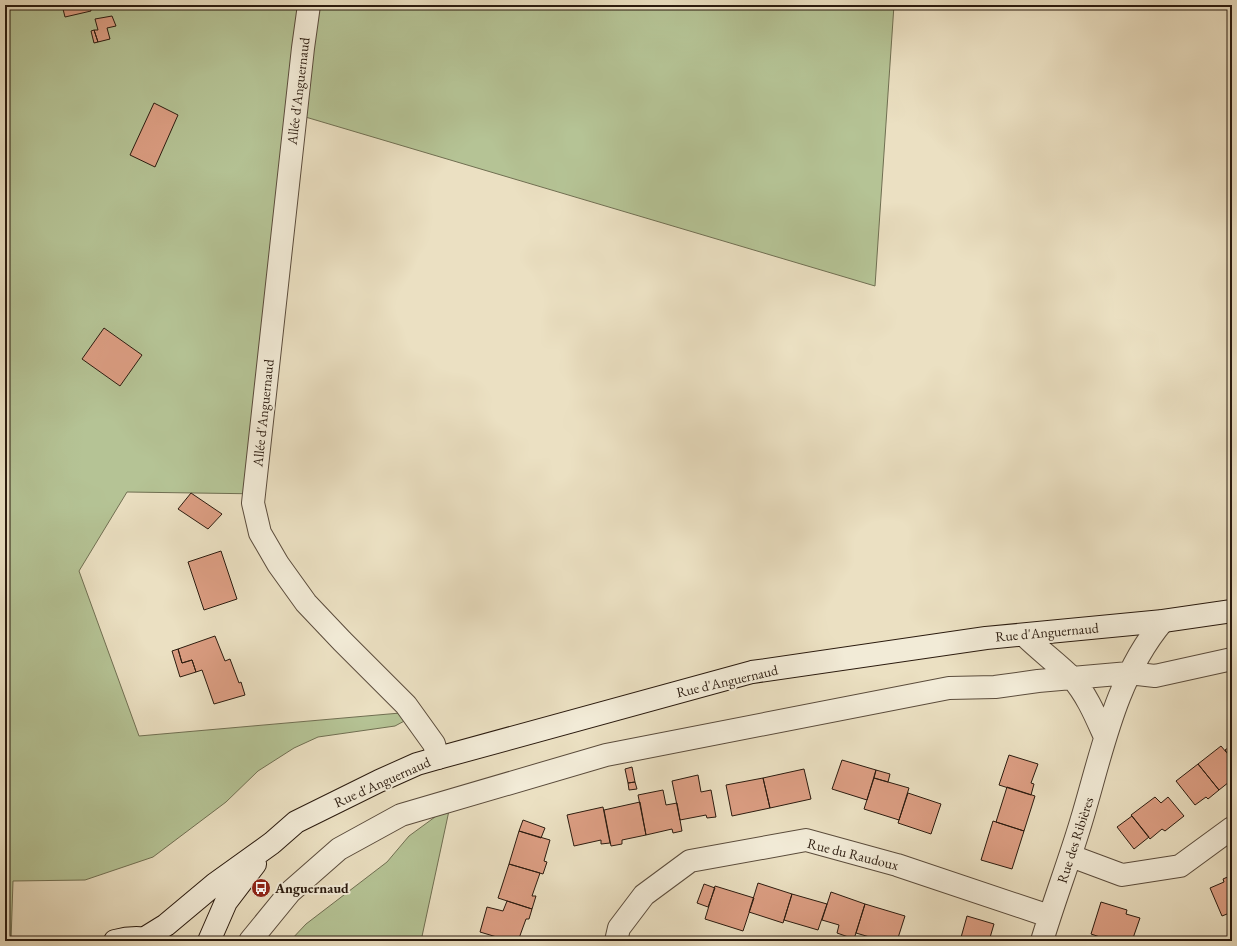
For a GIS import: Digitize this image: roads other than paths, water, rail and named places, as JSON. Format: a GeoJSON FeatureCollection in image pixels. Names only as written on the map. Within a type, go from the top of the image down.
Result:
{"type":"FeatureCollection","features":[{"type":"Feature","properties":{"kind":"street","name":"Allée d'Anguernaud"},"geometry":{"type":"LineString","coordinates":[[309,5],[302,56],[253,503],[260,533],[278,564],[306,602],[342,641],[406,705],[434,744],[438,758]]}},
{"type":"Feature","properties":{"kind":"street","name":"Rue d'Anguernaud"},"geometry":{"type":"LineString","coordinates":[[151,940],[166,925],[214,884],[272,843],[296,822],[417,764],[752,672],[986,638],[1164,621],[1232,611]]}},
{"type":"Feature","properties":{"kind":"street","name":"Rue des Ribières"},"geometry":{"type":"LineString","coordinates":[[1042,941],[1071,856],[1093,782],[1104,737],[1130,673],[1150,637],[1164,621]]}},
{"type":"Feature","properties":{"kind":"street"},"geometry":{"type":"LineString","coordinates":[[1024,635],[1072,679],[1092,709],[1104,737]]}},
{"type":"Feature","properties":{"kind":"street"},"geometry":{"type":"LineString","coordinates":[[250,941],[290,892],[339,849],[401,815],[606,756],[949,688],[995,687],[1038,681],[1130,673],[1155,676],[1232,659]]}},
{"type":"Feature","properties":{"kind":"street"},"geometry":{"type":"LineString","coordinates":[[1071,856],[1122,875],[1180,866],[1232,828]]}},
{"type":"Feature","properties":{"kind":"street","name":"Rue du Raudoux"},"geometry":{"type":"LineString","coordinates":[[616,941],[619,928],[644,895],[690,862],[806,840],[897,865],[1050,916]]}},
{"type":"Feature","properties":{"kind":"street","name":"Rue d'Anguernaud"},"geometry":{"type":"LineString","coordinates":[[209,941],[226,902],[272,843]]}},
{"type":"Feature","properties":{"kind":"street"},"geometry":{"type":"LineString","coordinates":[[115,941],[127,938],[151,940]]}},
{"type":"Feature","properties":{"kind":"place","name":"Anguernaud"},"geometry":{"type":"Point","coordinates":[261,888]}}]}
